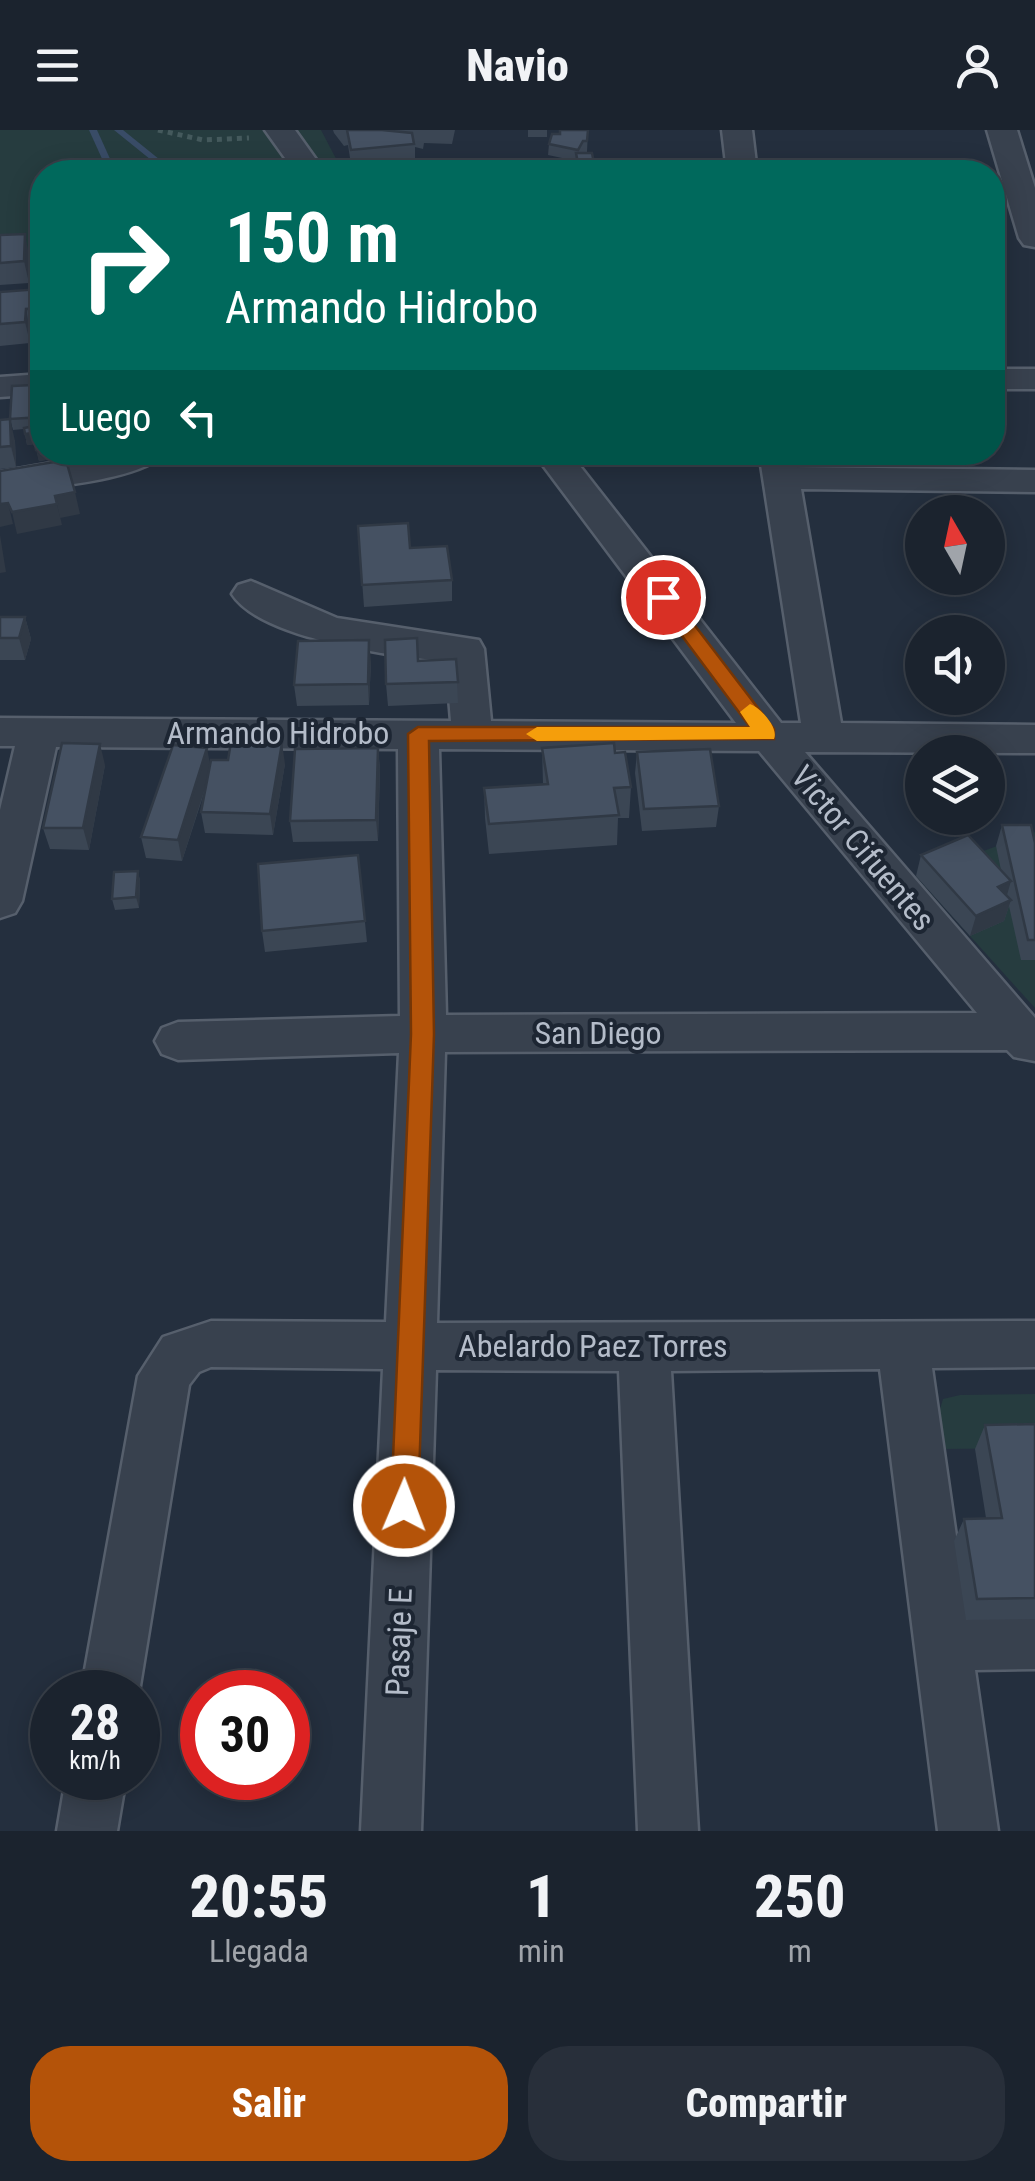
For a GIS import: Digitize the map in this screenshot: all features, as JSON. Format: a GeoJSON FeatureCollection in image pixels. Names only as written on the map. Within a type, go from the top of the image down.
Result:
{"type":"FeatureCollection","features":[{"type":"Feature","properties":{"kind":"street"},"geometry":{"type":"LineString","coordinates":[[737,130],[741,160]]}},
{"type":"Feature","properties":{"kind":"street"},"geometry":{"type":"LineString","coordinates":[[1002,130],[1035,238]]}},
{"type":"Feature","properties":{"kind":"street"},"geometry":{"type":"LineString","coordinates":[[271,132],[298,160]]}},
{"type":"Feature","properties":{"kind":"street"},"geometry":{"type":"LineString","coordinates":[[1005,379],[1035,379]]}},
{"type":"Feature","properties":{"kind":"street"},"geometry":{"type":"LineString","coordinates":[[0,387],[30,385]]}},
{"type":"Feature","properties":{"kind":"street"},"geometry":{"type":"LineString","coordinates":[[0,483],[112,465]]}},
{"type":"Feature","properties":{"kind":"street","name":"Victor Cifuentes"},"geometry":{"type":"LineString","coordinates":[[560,465],[767,734],[1027,1040]]}},
{"type":"Feature","properties":{"kind":"street"},"geometry":{"type":"LineString","coordinates":[[823,735],[779,465],[1035,481]]}},
{"type":"Feature","properties":{"kind":"street"},"geometry":{"type":"LineString","coordinates":[[251,594],[305,624],[348,636],[465,650],[472,734]]}},
{"type":"Feature","properties":{"kind":"street"},"geometry":{"type":"LineString","coordinates":[[0,901],[19,732]]}},
{"type":"Feature","properties":{"kind":"street","name":"Armando Hidrobo"},"geometry":{"type":"LineString","coordinates":[[19,732],[767,734],[1035,739]]}},
{"type":"Feature","properties":{"kind":"street","name":"Pasaje E"},"geometry":{"type":"LineString","coordinates":[[391,1831],[422,1034],[418,734]]}},
{"type":"Feature","properties":{"kind":"street","name":"San Diego"},"geometry":{"type":"LineString","coordinates":[[178,1041],[422,1034],[1027,1040]]}},
{"type":"Feature","properties":{"kind":"street","name":"Abelardo Paez Torres"},"geometry":{"type":"LineString","coordinates":[[114,1670],[164,1376],[182,1354],[211,1344],[644,1348],[1035,1344]]}},
{"type":"Feature","properties":{"kind":"street"},"geometry":{"type":"LineString","coordinates":[[902,1346],[968,1831]]}},
{"type":"Feature","properties":{"kind":"street"},"geometry":{"type":"LineString","coordinates":[[644,1348],[668,1831]]}},
{"type":"Feature","properties":{"kind":"street"},"geometry":{"type":"LineString","coordinates":[[944,1642],[1035,1640]]}},
{"type":"Feature","properties":{"kind":"street"},"geometry":{"type":"LineString","coordinates":[[87,1831],[92,1800]]}},
{"type":"Feature","properties":{"kind":"path"},"geometry":{"type":"LineString","coordinates":[[158,130],[180,139],[212,143],[271,132]]}},
{"type":"Feature","properties":{"kind":"green space"},"geometry":{"type":"Polygon","coordinates":[[[0,130],[321,130],[337,160],[30,160],[30,252],[0,253],[0,130]]]}},
{"type":"Feature","properties":{"kind":"green space"},"geometry":{"type":"Polygon","coordinates":[[[1035,832],[1035,1008],[916,876],[1035,832]]]}},
{"type":"Feature","properties":{"kind":"green space"},"geometry":{"type":"Polygon","coordinates":[[[1035,1394],[1035,1448],[941,1449],[938,1416],[943,1399],[960,1395],[1035,1394]]]}},
{"type":"Feature","properties":{"kind":"building"},"geometry":{"type":"Polygon","coordinates":[[[347,130],[412,133],[414,144],[351,150],[347,130]]]}},
{"type":"Feature","properties":{"kind":"building"},"geometry":{"type":"Polygon","coordinates":[[[560,130],[588,130],[587,141],[578,150],[549,144],[552,134],[560,134],[560,130]]]}},
{"type":"Feature","properties":{"kind":"building"},"geometry":{"type":"Polygon","coordinates":[[[576,153],[592,153],[593,160],[577,160],[576,153]]]}},
{"type":"Feature","properties":{"kind":"building"},"geometry":{"type":"Polygon","coordinates":[[[25,234],[24,261],[0,263],[0,235],[25,234]]]}},
{"type":"Feature","properties":{"kind":"building"},"geometry":{"type":"Polygon","coordinates":[[[30,290],[25,322],[0,324],[0,292],[30,290]]]}},
{"type":"Feature","properties":{"kind":"building"},"geometry":{"type":"Polygon","coordinates":[[[30,385],[30,418],[10,419],[12,386],[30,385]]]}},
{"type":"Feature","properties":{"kind":"building"},"geometry":{"type":"Polygon","coordinates":[[[10,419],[11,446],[0,447],[0,420],[10,419]]]}},
{"type":"Feature","properties":{"kind":"building"},"geometry":{"type":"Polygon","coordinates":[[[67,465],[75,492],[55,496],[57,504],[12,512],[8,503],[0,504],[0,471],[67,465]]]}},
{"type":"Feature","properties":{"kind":"building"},"geometry":{"type":"Polygon","coordinates":[[[408,523],[410,548],[447,546],[452,580],[362,585],[358,526],[408,523]]]}},
{"type":"Feature","properties":{"kind":"building"},"geometry":{"type":"Polygon","coordinates":[[[0,617],[25,617],[19,638],[0,638],[0,617]]]}},
{"type":"Feature","properties":{"kind":"building"},"geometry":{"type":"Polygon","coordinates":[[[417,638],[418,661],[456,659],[458,682],[386,684],[385,640],[417,638]]]}},
{"type":"Feature","properties":{"kind":"building"},"geometry":{"type":"Polygon","coordinates":[[[369,640],[368,684],[294,685],[298,641],[369,640]]]}},
{"type":"Feature","properties":{"kind":"building"},"geometry":{"type":"Polygon","coordinates":[[[231,742],[282,743],[270,814],[201,812],[211,760],[228,760],[231,742]]]}},
{"type":"Feature","properties":{"kind":"building"},"geometry":{"type":"Polygon","coordinates":[[[62,743],[100,744],[83,828],[43,828],[62,743]]]}},
{"type":"Feature","properties":{"kind":"building"},"geometry":{"type":"Polygon","coordinates":[[[614,743],[615,753],[625,752],[631,787],[614,788],[619,815],[489,824],[484,788],[548,784],[542,748],[614,743]]]}},
{"type":"Feature","properties":{"kind":"building"},"geometry":{"type":"Polygon","coordinates":[[[173,745],[207,748],[178,840],[141,837],[173,745]]]}},
{"type":"Feature","properties":{"kind":"building"},"geometry":{"type":"Polygon","coordinates":[[[378,748],[376,820],[290,821],[295,749],[378,748]]]}},
{"type":"Feature","properties":{"kind":"building"},"geometry":{"type":"Polygon","coordinates":[[[710,749],[719,806],[644,809],[637,752],[710,749]]]}},
{"type":"Feature","properties":{"kind":"building"},"geometry":{"type":"Polygon","coordinates":[[[1005,825],[1031,825],[1035,843],[1035,940],[1028,940],[1005,825]]]}},
{"type":"Feature","properties":{"kind":"building"},"geometry":{"type":"Polygon","coordinates":[[[968,835],[1011,881],[998,887],[1011,900],[976,916],[921,855],[968,835]]]}},
{"type":"Feature","properties":{"kind":"building"},"geometry":{"type":"Polygon","coordinates":[[[358,855],[365,921],[262,931],[258,864],[358,855]]]}},
{"type":"Feature","properties":{"kind":"building"},"geometry":{"type":"Polygon","coordinates":[[[138,871],[136,897],[112,899],[114,872],[138,871]]]}},
{"type":"Feature","properties":{"kind":"building"},"geometry":{"type":"Polygon","coordinates":[[[1035,1424],[1035,1598],[977,1599],[964,1519],[1002,1518],[985,1425],[1035,1424]]]}},
{"type":"Feature","properties":{"kind":"waterway"},"geometry":{"type":"LineString","coordinates":[[93,130],[107,160]]}},
{"type":"Feature","properties":{"kind":"waterway"},"geometry":{"type":"LineString","coordinates":[[118,130],[156,160]]}},
{"type":"Feature","properties":{"kind":"slow traffic"},"geometry":{"type":"LineString","coordinates":[[537,734],[767,734],[750,712]]}},
{"type":"Feature","properties":{"kind":"route"},"geometry":{"type":"LineString","coordinates":[[404,1506],[422,1034],[418,734],[767,734],[663,597]]}}]}
